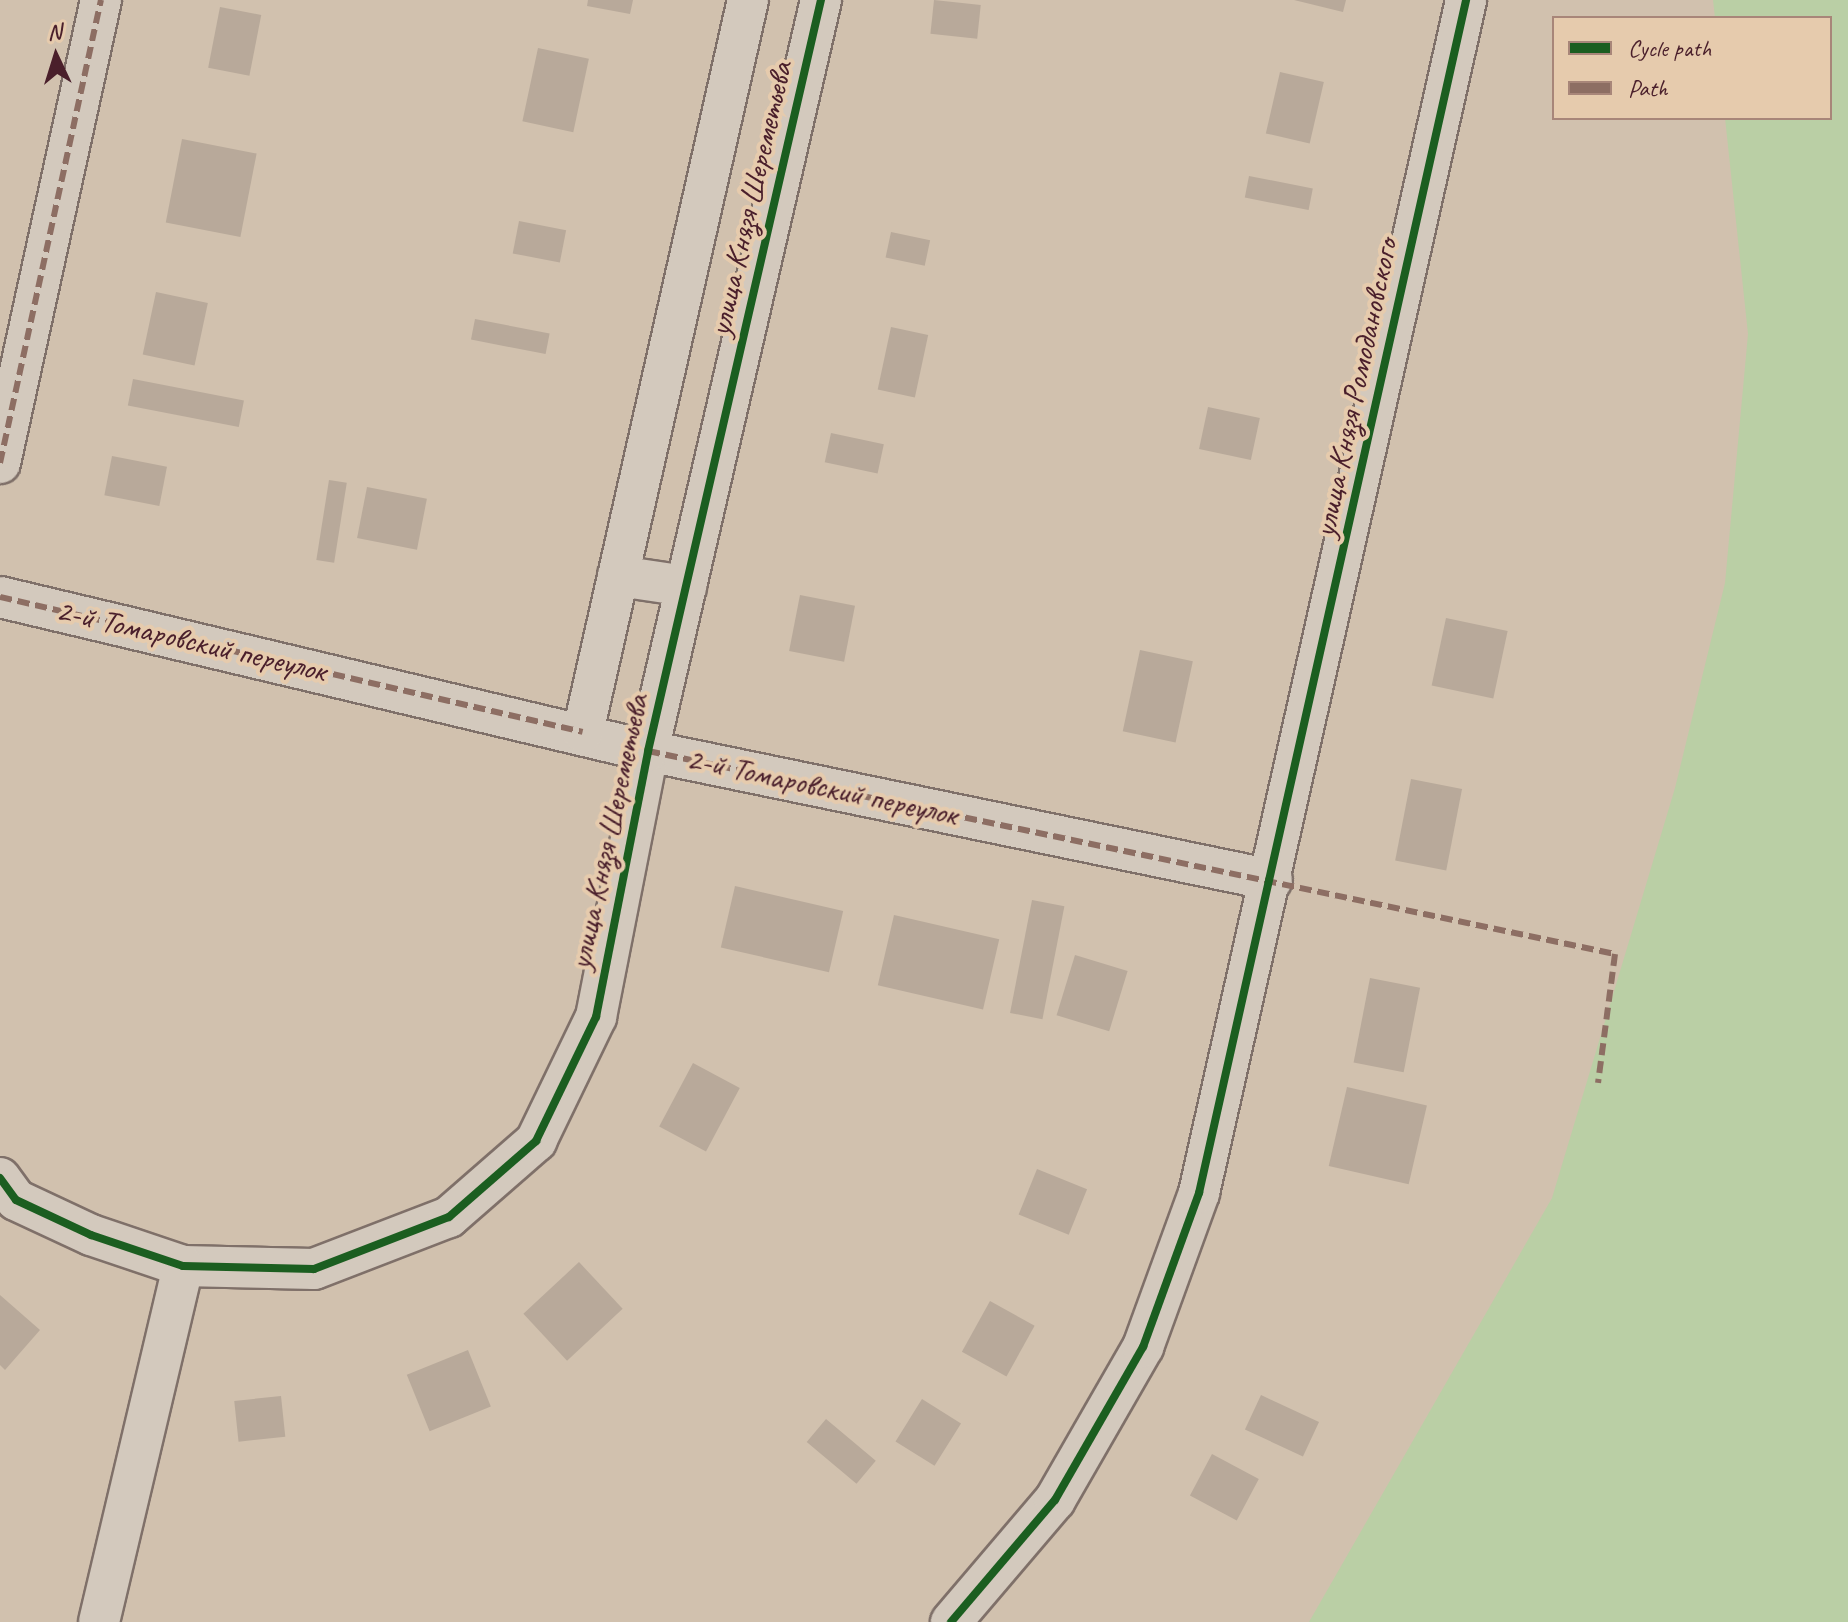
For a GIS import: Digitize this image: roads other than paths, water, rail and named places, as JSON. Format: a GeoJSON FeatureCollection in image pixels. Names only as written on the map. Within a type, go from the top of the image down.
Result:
{"type":"FeatureCollection","features":[{"type":"Feature","properties":{"kind":"street"},"geometry":{"type":"LineString","coordinates":[[0,463],[101,0]]}},
{"type":"Feature","properties":{"kind":"street","name":"улица Князя Шереметьева"},"geometry":{"type":"LineString","coordinates":[[583,732],[748,0]]}},
{"type":"Feature","properties":{"kind":"street","name":"улица Князя Шереметьева"},"geometry":{"type":"LineString","coordinates":[[0,1178],[16,1200],[91,1235],[183,1266],[314,1269],[449,1217],[536,1141],[596,1017],[648,751],[821,0]]}},
{"type":"Feature","properties":{"kind":"street","name":"улица Князя Ромодановского"},"geometry":{"type":"LineString","coordinates":[[951,1622],[1055,1500],[1143,1347],[1199,1193],[1272,880],[1466,0]]}},
{"type":"Feature","properties":{"kind":"street"},"geometry":{"type":"LineString","coordinates":[[618,576],[686,586]]}},
{"type":"Feature","properties":{"kind":"street","name":"2-й Томаровский переулок"},"geometry":{"type":"LineString","coordinates":[[0,597],[583,732],[648,751],[1272,880]]}},
{"type":"Feature","properties":{"kind":"street"},"geometry":{"type":"LineString","coordinates":[[99,1622],[183,1266]]}}]}
